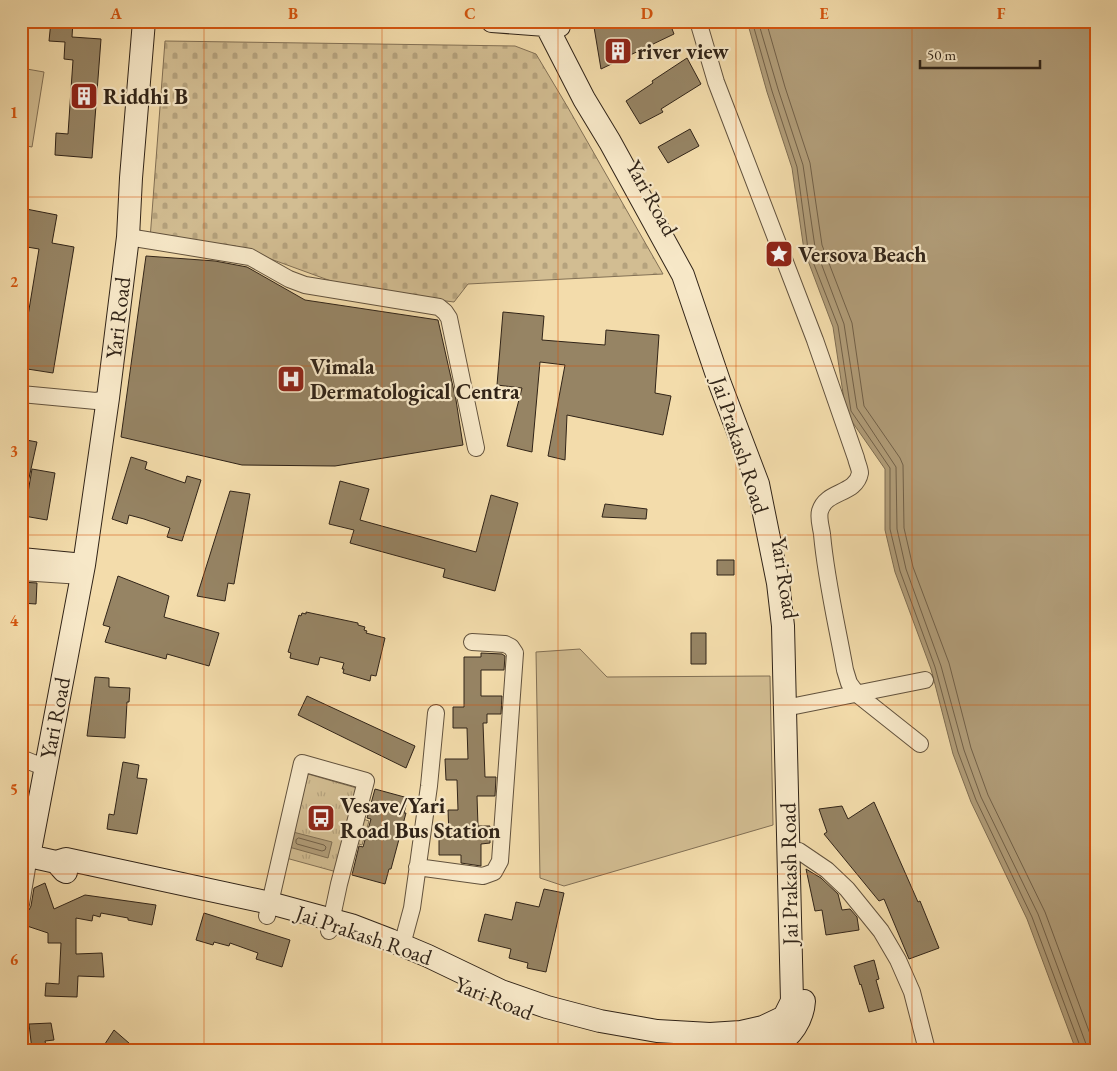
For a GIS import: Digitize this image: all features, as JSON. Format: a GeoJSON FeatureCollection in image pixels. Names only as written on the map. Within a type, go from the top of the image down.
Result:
{"type":"FeatureCollection","features":[{"type":"Feature","properties":{"kind":"main road","name":"Yari Road"},"geometry":{"type":"LineString","coordinates":[[25,856],[46,768],[83,570],[108,398],[128,237],[130,178],[144,21]]}},
{"type":"Feature","properties":{"kind":"main road"},"geometry":{"type":"LineString","coordinates":[[492,21],[552,23]]}},
{"type":"Feature","properties":{"kind":"main road","name":"Jai Prakash Road"},"geometry":{"type":"LineString","coordinates":[[25,856],[56,862],[66,859],[330,925],[351,925],[428,956],[501,991],[547,1008],[600,1021],[658,1031],[710,1034],[741,1032],[763,1027],[790,1032],[793,851],[789,707],[784,626],[778,583],[758,484],[720,384],[682,275],[610,142],[584,99],[552,23]]}},
{"type":"Feature","properties":{"kind":"main road"},"geometry":{"type":"LineString","coordinates":[[21,559],[83,570]]}},
{"type":"Feature","properties":{"kind":"main road","name":"Yari Road"},"geometry":{"type":"LineString","coordinates":[[330,925],[363,942],[411,962],[518,1012],[605,1034],[652,1043],[710,1050]]}},
{"type":"Feature","properties":{"kind":"main road"},"geometry":{"type":"LineString","coordinates":[[744,1050],[766,1048],[777,1044],[790,1032]]}},
{"type":"Feature","properties":{"kind":"street"},"geometry":{"type":"LineString","coordinates":[[698,21],[716,82],[815,340],[860,473],[852,488],[830,497],[820,513],[823,551],[848,683],[857,694],[920,744]]}},
{"type":"Feature","properties":{"kind":"street"},"geometry":{"type":"LineString","coordinates":[[128,237],[250,257],[289,279],[306,285],[439,307],[448,318],[476,448]]}},
{"type":"Feature","properties":{"kind":"street"},"geometry":{"type":"LineString","coordinates":[[21,394],[96,401],[108,398]]}},
{"type":"Feature","properties":{"kind":"street"},"geometry":{"type":"LineString","coordinates":[[21,572],[83,570]]}},
{"type":"Feature","properties":{"kind":"street"},"geometry":{"type":"LineString","coordinates":[[417,866],[483,876],[494,872],[500,860],[515,653],[506,644],[472,642]]}},
{"type":"Feature","properties":{"kind":"street"},"geometry":{"type":"LineString","coordinates":[[789,707],[925,680]]}},
{"type":"Feature","properties":{"kind":"street"},"geometry":{"type":"LineString","coordinates":[[402,945],[412,908],[429,786],[436,713]]}},
{"type":"Feature","properties":{"kind":"street"},"geometry":{"type":"LineString","coordinates":[[21,758],[46,768]]}},
{"type":"Feature","properties":{"kind":"street"},"geometry":{"type":"LineString","coordinates":[[269,909],[302,763],[366,781],[330,925]]}},
{"type":"Feature","properties":{"kind":"street"},"geometry":{"type":"LineString","coordinates":[[793,851],[827,870],[847,889],[881,932],[898,960],[912,992],[927,1050]]}},
{"type":"Feature","properties":{"kind":"street"},"geometry":{"type":"LineString","coordinates":[[21,904],[25,856]]}},
{"type":"Feature","properties":{"kind":"green space"},"geometry":{"type":"Polygon","coordinates":[[[165,41],[515,46],[536,54],[663,274],[468,284],[454,302],[353,289],[235,246],[150,239],[165,41]]]}},
{"type":"Feature","properties":{"kind":"green space"},"geometry":{"type":"Polygon","coordinates":[[[21,68],[44,72],[32,147],[21,145],[21,68]]]}},
{"type":"Feature","properties":{"kind":"green space"},"geometry":{"type":"Polygon","coordinates":[[[580,649],[607,677],[770,676],[773,825],[564,886],[540,878],[536,652],[580,649]]]}},
{"type":"Feature","properties":{"kind":"green space"},"geometry":{"type":"Polygon","coordinates":[[[308,774],[367,791],[360,818],[369,821],[362,845],[353,842],[344,874],[286,858],[308,774]]]}},
{"type":"Feature","properties":{"kind":"water"},"geometry":{"type":"Polygon","coordinates":[[[747,21],[1096,21],[1096,1050],[1076,1050],[1027,919],[971,802],[953,754],[931,669],[895,572],[885,530],[885,469],[846,413],[833,327],[804,250],[792,168],[767,92],[747,21]]]}},
{"type":"Feature","properties":{"kind":"water"},"geometry":{"type":"Polygon","coordinates":[[[293,832],[332,842],[328,858],[289,847],[293,832]]]}},
{"type":"Feature","properties":{"kind":"building","name":"Riddhi B"},"geometry":{"type":"Polygon","coordinates":[[[51,21],[73,21],[72,37],[101,39],[92,158],[55,155],[56,133],[68,134],[73,60],[64,59],[65,42],[49,41],[51,21]]]}},
{"type":"Feature","properties":{"kind":"building","name":"river view"},"geometry":{"type":"Polygon","coordinates":[[[593,21],[669,21],[674,34],[601,69],[593,21]]]}},
{"type":"Feature","properties":{"kind":"building"},"geometry":{"type":"Polygon","coordinates":[[[687,58],[701,84],[661,109],[663,112],[640,124],[626,101],[687,58]]]}},
{"type":"Feature","properties":{"kind":"building"},"geometry":{"type":"Polygon","coordinates":[[[690,129],[699,146],[668,163],[658,147],[690,129]]]}},
{"type":"Feature","properties":{"kind":"building"},"geometry":{"type":"Polygon","coordinates":[[[21,208],[57,215],[52,243],[74,247],[53,373],[21,368],[39,249],[21,246],[21,208]]]}},
{"type":"Feature","properties":{"kind":"building","name":"Vimala Dermatological Centra"},"geometry":{"type":"Polygon","coordinates":[[[146,256],[215,261],[247,267],[305,300],[438,320],[456,400],[463,445],[335,466],[242,465],[121,437],[146,256]]]}},
{"type":"Feature","properties":{"kind":"building"},"geometry":{"type":"Polygon","coordinates":[[[503,312],[544,316],[542,340],[605,345],[606,330],[659,335],[655,393],[671,396],[663,435],[567,415],[565,460],[548,456],[565,365],[540,362],[532,452],[507,446],[522,388],[497,385],[503,312]]]}},
{"type":"Feature","properties":{"kind":"building"},"geometry":{"type":"Polygon","coordinates":[[[21,439],[37,442],[27,487],[21,486],[21,439]]]}},
{"type":"Feature","properties":{"kind":"building"},"geometry":{"type":"Polygon","coordinates":[[[131,457],[147,462],[145,469],[185,483],[187,476],[201,480],[182,541],[167,537],[170,528],[144,519],[129,515],[127,524],[112,519],[131,457]]]}},
{"type":"Feature","properties":{"kind":"building"},"geometry":{"type":"Polygon","coordinates":[[[32,469],[55,473],[47,520],[24,516],[32,469]]]}},
{"type":"Feature","properties":{"kind":"building"},"geometry":{"type":"Polygon","coordinates":[[[340,481],[369,489],[360,520],[476,552],[491,495],[518,503],[495,591],[443,577],[445,569],[350,543],[354,530],[329,524],[340,481]]]}},
{"type":"Feature","properties":{"kind":"building"},"geometry":{"type":"Polygon","coordinates":[[[230,491],[250,494],[234,584],[228,583],[225,601],[197,596],[230,491]]]}},
{"type":"Feature","properties":{"kind":"building"},"geometry":{"type":"Polygon","coordinates":[[[605,504],[647,509],[646,519],[602,517],[605,504]]]}},
{"type":"Feature","properties":{"kind":"building"},"geometry":{"type":"Polygon","coordinates":[[[717,560],[734,560],[734,575],[717,575],[717,560]]]}},
{"type":"Feature","properties":{"kind":"building"},"geometry":{"type":"Polygon","coordinates":[[[118,576],[169,596],[164,617],[219,633],[209,666],[167,654],[166,659],[105,642],[110,627],[103,625],[118,576]]]}},
{"type":"Feature","properties":{"kind":"building"},"geometry":{"type":"Polygon","coordinates":[[[21,582],[37,583],[36,604],[21,603],[21,582]]]}},
{"type":"Feature","properties":{"kind":"building"},"geometry":{"type":"Polygon","coordinates":[[[306,612],[358,623],[358,625],[365,627],[366,633],[385,638],[376,676],[371,675],[370,681],[343,673],[344,663],[320,657],[318,665],[290,658],[291,653],[288,652],[299,615],[301,616],[302,613],[306,614],[306,612]]]}},
{"type":"Feature","properties":{"kind":"building"},"geometry":{"type":"Polygon","coordinates":[[[691,633],[706,633],[706,664],[691,664],[691,633]]]}},
{"type":"Feature","properties":{"kind":"building"},"geometry":{"type":"Polygon","coordinates":[[[481,653],[502,654],[505,656],[504,670],[481,670],[481,696],[502,696],[501,714],[487,714],[487,723],[483,723],[485,777],[496,777],[495,796],[477,796],[478,826],[490,826],[490,843],[481,844],[481,866],[461,863],[461,855],[439,855],[439,834],[449,835],[448,810],[458,810],[457,780],[446,780],[445,759],[468,759],[467,728],[453,728],[453,707],[464,707],[464,657],[481,657],[481,653]]]}},
{"type":"Feature","properties":{"kind":"building"},"geometry":{"type":"Polygon","coordinates":[[[95,677],[109,678],[109,687],[130,688],[129,702],[127,702],[125,738],[87,736],[95,677]]]}},
{"type":"Feature","properties":{"kind":"building"},"geometry":{"type":"Polygon","coordinates":[[[307,696],[415,746],[406,768],[298,715],[307,696]]]}},
{"type":"Feature","properties":{"kind":"building"},"geometry":{"type":"Polygon","coordinates":[[[123,762],[139,765],[137,778],[147,779],[137,834],[107,829],[109,814],[114,815],[123,762]]]}},
{"type":"Feature","properties":{"kind":"building"},"geometry":{"type":"Polygon","coordinates":[[[375,789],[408,798],[404,813],[406,813],[385,884],[352,875],[359,846],[363,847],[371,819],[367,818],[375,789]]]}},
{"type":"Feature","properties":{"kind":"building"},"geometry":{"type":"Polygon","coordinates":[[[874,802],[918,902],[920,901],[939,948],[909,959],[884,899],[879,901],[824,834],[827,832],[819,809],[842,806],[848,819],[874,802]]]}},
{"type":"Feature","properties":{"kind":"building"},"geometry":{"type":"Polygon","coordinates":[[[806,869],[821,878],[838,894],[842,910],[850,909],[857,917],[859,930],[826,935],[822,910],[815,911],[806,869]]]}},
{"type":"Feature","properties":{"kind":"building"},"geometry":{"type":"Polygon","coordinates":[[[45,883],[54,909],[85,895],[156,905],[152,925],[101,913],[100,917],[93,915],[92,921],[76,918],[76,954],[102,953],[104,977],[78,976],[77,997],[45,996],[46,983],[59,984],[61,943],[48,943],[48,933],[21,924],[21,914],[29,910],[31,906],[34,888],[45,883]]]}},
{"type":"Feature","properties":{"kind":"building"},"geometry":{"type":"Polygon","coordinates":[[[544,889],[564,893],[546,972],[527,968],[528,963],[509,958],[511,949],[478,941],[485,914],[512,920],[516,902],[539,907],[544,889]]]}},
{"type":"Feature","properties":{"kind":"building"},"geometry":{"type":"Polygon","coordinates":[[[204,913],[290,940],[282,967],[256,959],[258,953],[230,943],[229,946],[214,942],[213,945],[196,940],[204,913]]]}},
{"type":"Feature","properties":{"kind":"building"},"geometry":{"type":"Polygon","coordinates":[[[874,960],[879,979],[876,980],[884,1008],[869,1012],[854,966],[874,960]]]}},
{"type":"Feature","properties":{"kind":"building"},"geometry":{"type":"Polygon","coordinates":[[[51,1023],[54,1040],[45,1041],[47,1050],[32,1050],[29,1024],[51,1023]]]}},
{"type":"Feature","properties":{"kind":"building"},"geometry":{"type":"Polygon","coordinates":[[[114,1030],[137,1050],[101,1050],[114,1030]]]}},
{"type":"Feature","properties":{"kind":"place","name":"river view"},"geometry":{"type":"Point","coordinates":[618,51]}},
{"type":"Feature","properties":{"kind":"place","name":"Riddhi B"},"geometry":{"type":"Point","coordinates":[84,96]}},
{"type":"Feature","properties":{"kind":"place","name":"Versova Beach"},"geometry":{"type":"Point","coordinates":[779,254]}},
{"type":"Feature","properties":{"kind":"place","name":"Vimala Dermatological Centra"},"geometry":{"type":"Point","coordinates":[291,379]}},
{"type":"Feature","properties":{"kind":"place","name":"Vesave/Yari Road Bus Station"},"geometry":{"type":"Point","coordinates":[321,818]}}]}
